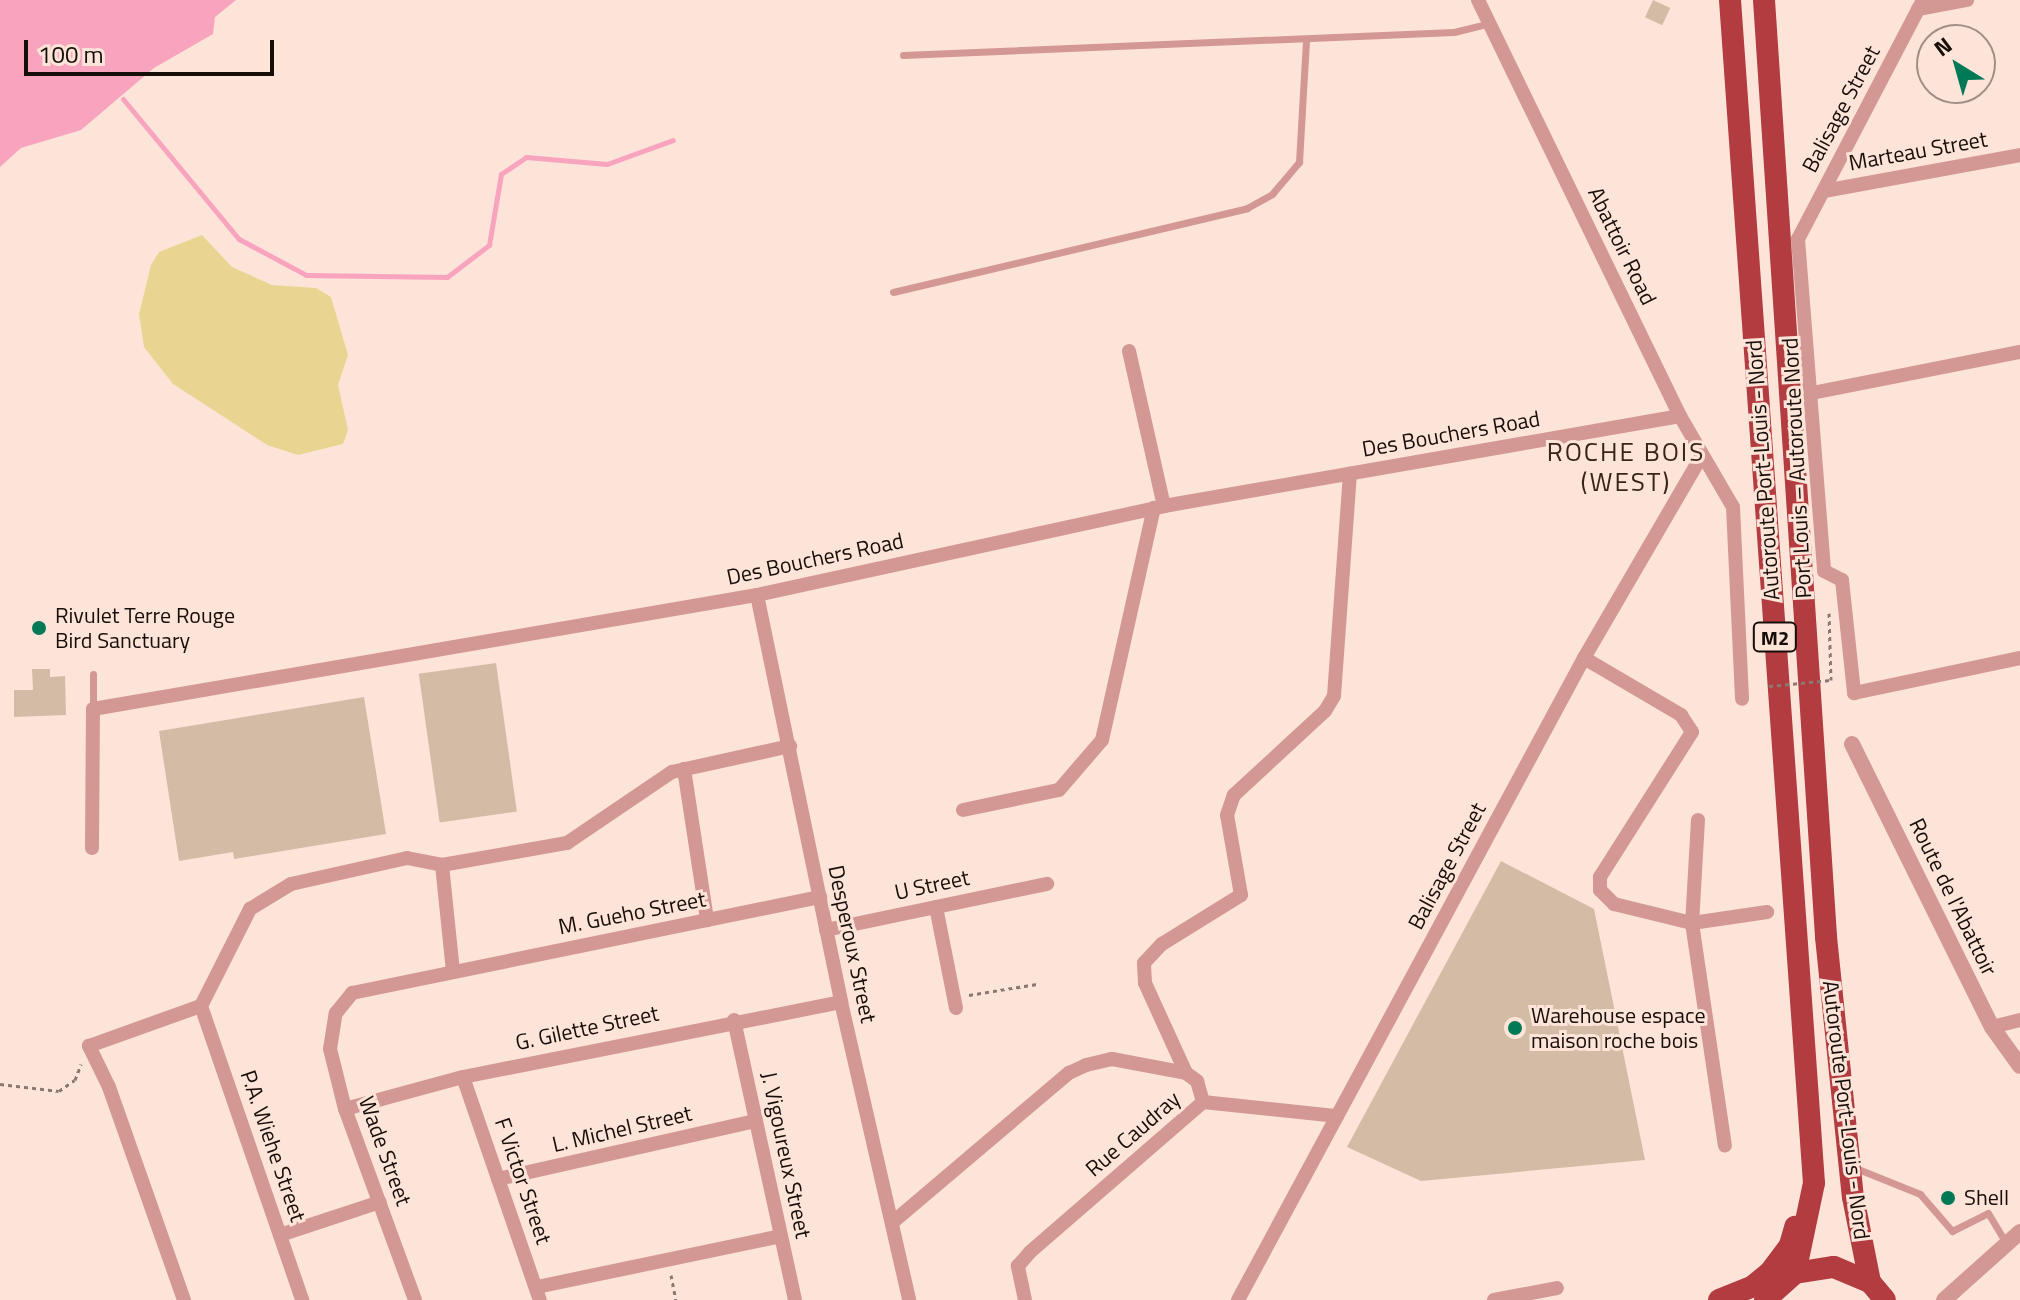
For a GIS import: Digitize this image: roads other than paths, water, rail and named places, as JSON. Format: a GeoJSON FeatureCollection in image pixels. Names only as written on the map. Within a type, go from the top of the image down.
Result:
{"type":"FeatureCollection","features":[{"type":"Feature","properties":{"kind":"highway","name":"Autoroute Port-Louis - Nord"},"geometry":{"type":"LineString","coordinates":[[1730,0],[1814,1183],[1795,1273]]}},
{"type":"Feature","properties":{"kind":"highway","name":"Port Louis – Autoroute Nord"},"geometry":{"type":"LineString","coordinates":[[1764,0],[1826,937]]}},
{"type":"Feature","properties":{"kind":"highway","name":"Autoroute Port-Louis - Nord"},"geometry":{"type":"LineString","coordinates":[[1826,937],[1853,1197],[1882,1294]]}},
{"type":"Feature","properties":{"kind":"highway"},"geometry":{"type":"LineString","coordinates":[[1719,1300],[1753,1286],[1790,1245],[1803,1195],[1803,1032]]}},
{"type":"Feature","properties":{"kind":"highway","name":"M2"},"geometry":{"type":"LineString","coordinates":[[1795,1273],[1834,1267],[1882,1294]]}},
{"type":"Feature","properties":{"kind":"highway"},"geometry":{"type":"LineString","coordinates":[[1765,1300],[1795,1273]]}},
{"type":"Feature","properties":{"kind":"street","name":"Abattoir Road"},"geometry":{"type":"LineString","coordinates":[[1478,0],[1680,416],[1701,457],[1733,507],[1742,699]]}},
{"type":"Feature","properties":{"kind":"street"},"geometry":{"type":"LineString","coordinates":[[1920,5],[1967,0]]}},
{"type":"Feature","properties":{"kind":"street","name":"Balisage Street"},"geometry":{"type":"LineString","coordinates":[[1812,393],[1798,239],[1920,5]]}},
{"type":"Feature","properties":{"kind":"street","name":"Marteau Street"},"geometry":{"type":"LineString","coordinates":[[1824,191],[2020,155]]}},
{"type":"Feature","properties":{"kind":"street"},"geometry":{"type":"LineString","coordinates":[[963,810],[1059,790],[1102,740],[1159,507],[1129,351]]}},
{"type":"Feature","properties":{"kind":"street"},"geometry":{"type":"LineString","coordinates":[[2020,352],[1812,393],[1824,571],[1842,580],[1854,693],[2020,658]]}},
{"type":"Feature","properties":{"kind":"street","name":"Des Bouchers Road"},"geometry":{"type":"LineString","coordinates":[[93,709],[757,595],[1159,507],[1680,416]]}},
{"type":"Feature","properties":{"kind":"street","name":"Balisage Street"},"geometry":{"type":"LineString","coordinates":[[1238,1300],[1584,658],[1701,457]]}},
{"type":"Feature","properties":{"kind":"street"},"geometry":{"type":"LineString","coordinates":[[1186,1073],[1145,983],[1144,963],[1162,944],[1241,895],[1227,815],[1234,795],[1325,711],[1334,696],[1350,474]]}},
{"type":"Feature","properties":{"kind":"street","name":"Desperoux Street"},"geometry":{"type":"LineString","coordinates":[[757,595],[841,1002],[909,1300]]}},
{"type":"Feature","properties":{"kind":"street"},"geometry":{"type":"LineString","coordinates":[[1584,658],[1681,715],[1692,732],[1600,877],[1600,890],[1614,904],[1692,923],[1767,912]]}},
{"type":"Feature","properties":{"kind":"street"},"geometry":{"type":"LineString","coordinates":[[92,848],[93,709]]}},
{"type":"Feature","properties":{"kind":"street","name":"Route de l'Abattoir"},"geometry":{"type":"LineString","coordinates":[[1852,744],[1992,1027],[2020,1066]]}},
{"type":"Feature","properties":{"kind":"street"},"geometry":{"type":"LineString","coordinates":[[184,1300],[109,1087],[89,1046],[201,1006],[250,909],[291,884],[407,858],[442,865],[567,843],[672,772],[790,746]]}},
{"type":"Feature","properties":{"kind":"street"},"geometry":{"type":"LineString","coordinates":[[684,769],[707,920]]}},
{"type":"Feature","properties":{"kind":"street"},"geometry":{"type":"LineString","coordinates":[[1698,820],[1692,923],[1725,1146]]}},
{"type":"Feature","properties":{"kind":"street"},"geometry":{"type":"LineString","coordinates":[[442,865],[453,971]]}},
{"type":"Feature","properties":{"kind":"street","name":"U Street"},"geometry":{"type":"LineString","coordinates":[[826,930],[1047,884]]}},
{"type":"Feature","properties":{"kind":"street","name":"M. Gueho Street"},"geometry":{"type":"LineString","coordinates":[[336,1013],[352,993],[820,897]]}},
{"type":"Feature","properties":{"kind":"street"},"geometry":{"type":"LineString","coordinates":[[936,907],[954,1003]]}},
{"type":"Feature","properties":{"kind":"street","name":"G. Gilette Street"},"geometry":{"type":"LineString","coordinates":[[345,1109],[463,1077],[734,1020],[841,1002]]}},
{"type":"Feature","properties":{"kind":"street","name":"P.A. Wiehe Street"},"geometry":{"type":"LineString","coordinates":[[201,1006],[302,1300]]}},
{"type":"Feature","properties":{"kind":"street","name":"Wade Street"},"geometry":{"type":"LineString","coordinates":[[336,1013],[330,1049],[345,1109],[415,1300]]}},
{"type":"Feature","properties":{"kind":"street","name":"J. Vigoureux Street"},"geometry":{"type":"LineString","coordinates":[[734,1020],[795,1300]]}},
{"type":"Feature","properties":{"kind":"street"},"geometry":{"type":"LineString","coordinates":[[1992,1027],[2020,1020]]}},
{"type":"Feature","properties":{"kind":"street"},"geometry":{"type":"LineString","coordinates":[[893,1222],[1069,1073],[1112,1059],[1186,1073],[1197,1081],[1203,1102]]}},
{"type":"Feature","properties":{"kind":"street","name":"F Victor Street"},"geometry":{"type":"LineString","coordinates":[[463,1077],[538,1294]]}},
{"type":"Feature","properties":{"kind":"street","name":"Rue Caudray"},"geometry":{"type":"LineString","coordinates":[[1025,1300],[1018,1266],[1030,1252],[1203,1102],[1337,1116]]}},
{"type":"Feature","properties":{"kind":"street","name":"L. Michel Street"},"geometry":{"type":"LineString","coordinates":[[498,1179],[755,1121]]}},
{"type":"Feature","properties":{"kind":"street"},"geometry":{"type":"LineString","coordinates":[[280,1235],[380,1202]]}},
{"type":"Feature","properties":{"kind":"street"},"geometry":{"type":"LineString","coordinates":[[1944,1300],[2005,1241],[2020,1232]]}},
{"type":"Feature","properties":{"kind":"street"},"geometry":{"type":"LineString","coordinates":[[538,1294],[668,1260],[781,1236]]}},
{"type":"Feature","properties":{"kind":"street"},"geometry":{"type":"LineString","coordinates":[[1494,1300],[1557,1288]]}},
{"type":"Feature","properties":{"kind":"lane"},"geometry":{"type":"LineString","coordinates":[[903,55],[1454,32],[1489,23]]}},
{"type":"Feature","properties":{"kind":"lane"},"geometry":{"type":"LineString","coordinates":[[893,292],[1247,208],[1272,194],[1299,162],[1306,40]]}},
{"type":"Feature","properties":{"kind":"lane"},"geometry":{"type":"LineString","coordinates":[[93,674],[93,709]]}},
{"type":"Feature","properties":{"kind":"lane"},"geometry":{"type":"LineString","coordinates":[[1832,998],[1847,1041],[1858,1174],[1920,1194],[1952,1231],[1988,1213],[2005,1241]]}},
{"type":"Feature","properties":{"kind":"waterway"},"geometry":{"type":"LineString","coordinates":[[123,99],[239,239],[306,275],[447,277],[489,245],[501,174],[526,157],[607,164],[673,140]]}},
{"type":"Feature","properties":{"kind":"place","name":"Rivulet Terre Rouge Bird Sanctuary"},"geometry":{"type":"Point","coordinates":[39,628]}},
{"type":"Feature","properties":{"kind":"place","name":"Warehouse espace maison roche bois"},"geometry":{"type":"Point","coordinates":[1515,1028]}},
{"type":"Feature","properties":{"kind":"place","name":"Shell"},"geometry":{"type":"Point","coordinates":[1948,1198]}},
{"type":"Feature","properties":{"kind":"district","name":"ROCHE BOIS (WEST)"},"geometry":{"type":"Point","coordinates":[1626,467]}}]}
